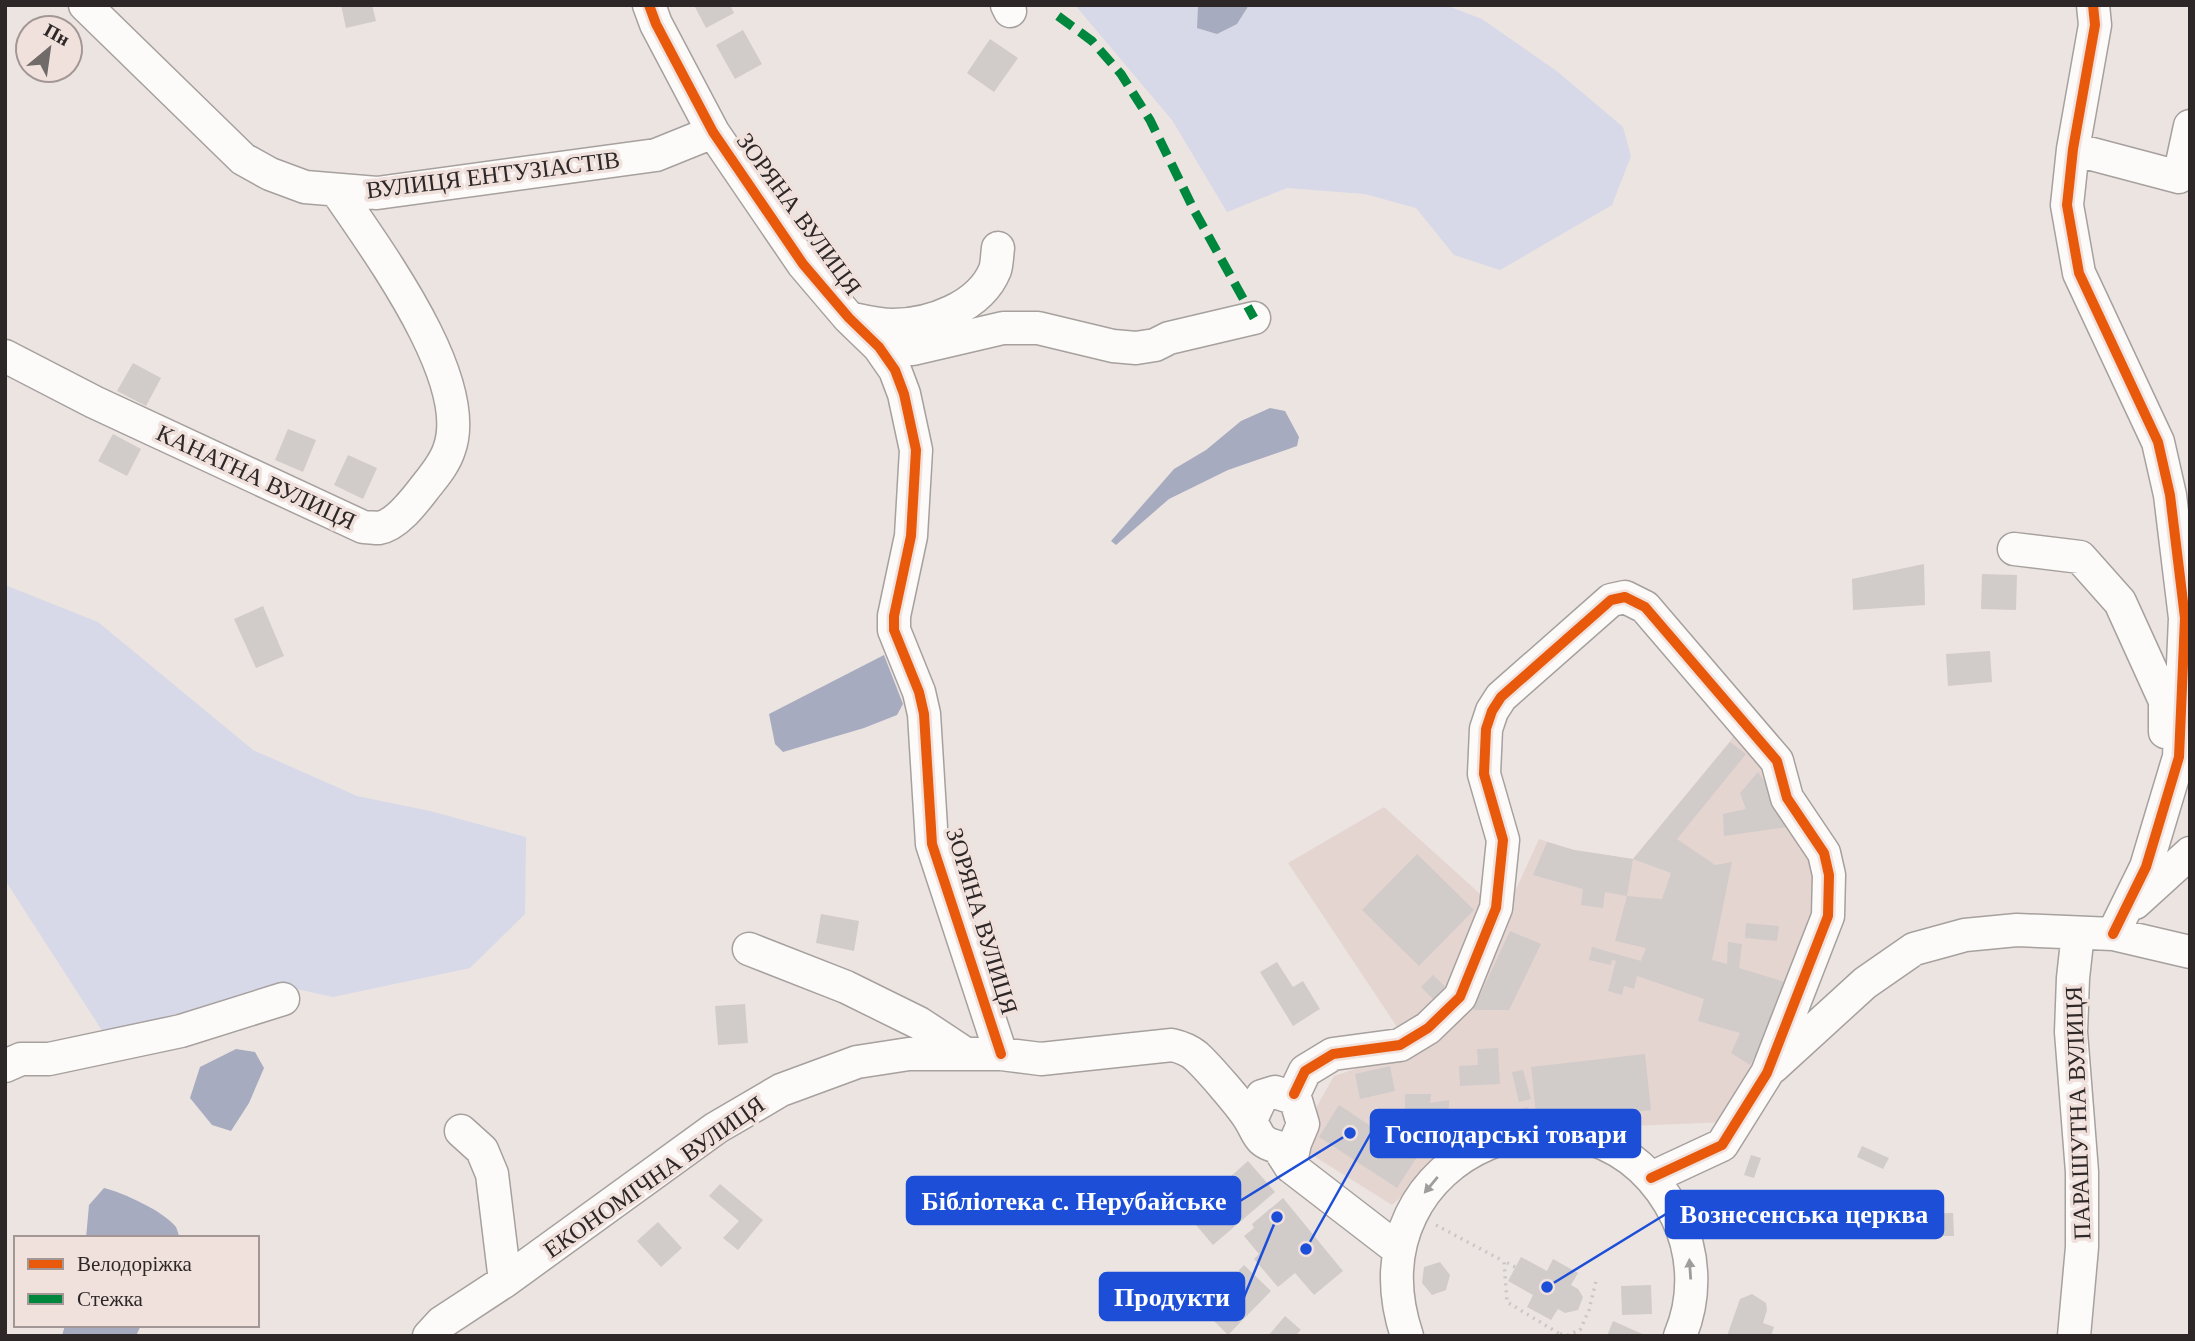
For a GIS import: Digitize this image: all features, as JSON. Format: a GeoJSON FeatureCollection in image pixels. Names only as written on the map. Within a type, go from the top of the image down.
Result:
{"type":"FeatureCollection","features":[{"type":"Feature","properties":{"kind":"street","name":"ВУЛИЦЯ ЕНТУЗІАСТІВ"},"geometry":{"type":"LineString","coordinates":[[85,5],[243,159],[270,174],[304,187],[377,193],[656,155],[713,132]]}},
{"type":"Feature","properties":{"kind":"street","name":"ЗОРЯНА ВУЛИЦЯ"},"geometry":{"type":"LineString","coordinates":[[649,5],[656,24],[713,132],[803,264],[878,347],[895,370],[916,450],[911,536],[894,616],[894,630],[919,692],[924,714],[932,844],[1001,1055]]}},
{"type":"Feature","properties":{"kind":"street"},"geometry":{"type":"LineString","coordinates":[[2093,5],[2095,24],[2073,149],[2067,205],[2079,273],[2158,442],[2170,495],[2185,618],[2179,757],[2146,867],[2117,925]]}},
{"type":"Feature","properties":{"kind":"street"},"geometry":{"type":"LineString","coordinates":[[2073,149],[2184,179],[2190,126]]}},
{"type":"Feature","properties":{"kind":"street","name":"КАНАТНА ВУЛИЦЯ"},"geometry":{"type":"LineString","coordinates":[[5,356],[94,402],[363,527],[381,528],[395,520],[442,466],[450,448],[454,422],[450,395],[441,368],[403,292],[337,191]]}},
{"type":"Feature","properties":{"kind":"street"},"geometry":{"type":"LineString","coordinates":[[849,318],[892,325],[918,323],[944,315],[966,303],[983,288],[995,270],[998,248]]}},
{"type":"Feature","properties":{"kind":"street"},"geometry":{"type":"LineString","coordinates":[[878,347],[913,349],[1003,328],[1038,328],[1114,346],[1136,348],[1254,318]]}},
{"type":"Feature","properties":{"kind":"street"},"geometry":{"type":"LineString","coordinates":[[2014,549],[2080,557],[2120,602],[2165,701],[2165,807]]}},
{"type":"Feature","properties":{"kind":"street"},"geometry":{"type":"LineString","coordinates":[[1251,1120],[1262,1096],[1275,1092],[1290,1097],[1305,1071],[1333,1054],[1400,1045],[1428,1028],[1460,997],[1496,908],[1503,841],[1484,775],[1486,729],[1492,710],[1501,697],[1611,600],[1625,597],[1645,607],[1777,761],[1787,798],[1824,853],[1829,875],[1828,916],[1767,1073],[1722,1145],[1651,1178]]}},
{"type":"Feature","properties":{"kind":"street"},"geometry":{"type":"LineString","coordinates":[[2117,925],[2190,853]]}},
{"type":"Feature","properties":{"kind":"street"},"geometry":{"type":"LineString","coordinates":[[1767,1073],[1865,983],[1914,949],[1965,935],[2017,930],[2078,933],[2117,925],[2190,952]]}},
{"type":"Feature","properties":{"kind":"street","name":"ПАРАШУТНА ВУЛИЦЯ"},"geometry":{"type":"LineString","coordinates":[[2074,1336],[2082,1247],[2082,1172],[2071,1032],[2078,933]]}},
{"type":"Feature","properties":{"kind":"street"},"geometry":{"type":"LineString","coordinates":[[750,949],[846,987],[919,1023],[966,1054]]}},
{"type":"Feature","properties":{"kind":"street"},"geometry":{"type":"LineString","coordinates":[[5,1066],[21,1059],[49,1059],[181,1031],[282,999]]}},
{"type":"Feature","properties":{"kind":"street","name":"ЕКОНОМІЧНА ВУЛИЦЯ"},"geometry":{"type":"LineString","coordinates":[[429,1336],[441,1323],[505,1281],[716,1128],[781,1090],[857,1062],[909,1054],[1001,1055],[1041,1059],[1172,1045],[1180,1047],[1196,1056],[1251,1120],[1258,1136],[1266,1144],[1288,1152],[1399,1250]]}},
{"type":"Feature","properties":{"kind":"street"},"geometry":{"type":"LineString","coordinates":[[1288,1152],[1303,1124],[1294,1094]]}},
{"type":"Feature","properties":{"kind":"street"},"geometry":{"type":"LineString","coordinates":[[461,1131],[482,1150],[492,1174],[505,1281]]}},
{"type":"Feature","properties":{"kind":"street"},"geometry":{"type":"LineString","coordinates":[[1397,1327],[1396,1283],[1399,1250],[1406,1225],[1432,1182],[1470,1151],[1504,1137],[1534,1132],[1575,1135],[1609,1147],[1629,1159],[1651,1178],[1670,1203],[1682,1228],[1690,1263],[1690,1295],[1680,1336]]}},
{"type":"Feature","properties":{"kind":"path"},"geometry":{"type":"LineString","coordinates":[[1431,1223],[1515,1267]]}},
{"type":"Feature","properties":{"kind":"path"},"geometry":{"type":"LineString","coordinates":[[1504,1261],[1507,1302],[1560,1335],[1574,1334],[1580,1330],[1589,1310],[1596,1282]]}},
{"type":"Feature","properties":{"kind":"shaded area"},"geometry":{"type":"Polygon","coordinates":[[[1075,5],[1198,5],[1197,28],[1237,24],[1249,5],[1445,5],[1482,19],[1558,72],[1623,127],[1631,156],[1612,205],[1500,270],[1454,255],[1416,208],[1365,194],[1287,188],[1227,212],[1172,120],[1075,5]]]}},
{"type":"Feature","properties":{"kind":"shaded area"},"geometry":{"type":"Polygon","coordinates":[[[1198,5],[1249,5],[1237,24],[1217,34],[1197,28],[1198,5]]]}},
{"type":"Feature","properties":{"kind":"shaded area"},"geometry":{"type":"Polygon","coordinates":[[[1270,408],[1285,411],[1299,437],[1297,446],[1228,470],[1169,499],[1116,545],[1111,541],[1174,469],[1206,450],[1241,421],[1270,408]]]}},
{"type":"Feature","properties":{"kind":"shaded area"},"geometry":{"type":"Polygon","coordinates":[[[5,585],[98,622],[253,750],[357,796],[430,811],[526,837],[525,914],[470,968],[333,997],[287,987],[103,1032],[5,880],[5,585]]]}},
{"type":"Feature","properties":{"kind":"shaded area"},"geometry":{"type":"Polygon","coordinates":[[[884,655],[903,704],[897,715],[864,728],[783,752],[775,744],[769,714],[884,655]]]}},
{"type":"Feature","properties":{"kind":"shaded area"},"geometry":{"type":"Polygon","coordinates":[[[1738,724],[1815,836],[1838,919],[1727,1122],[1537,1130],[1435,1165],[1392,1205],[1309,1153],[1317,1106],[1334,1076],[1403,1053],[1462,1007],[1539,839],[1574,850],[1633,859],[1731,740],[1738,724]]]}},
{"type":"Feature","properties":{"kind":"shaded area"},"geometry":{"type":"Polygon","coordinates":[[[1384,807],[1489,902],[1454,997],[1405,1039],[1288,863],[1384,807]]]}},
{"type":"Feature","properties":{"kind":"shaded area"},"geometry":{"type":"Polygon","coordinates":[[[236,1049],[255,1052],[264,1068],[249,1103],[231,1131],[212,1125],[190,1098],[200,1067],[236,1049]]]}},
{"type":"Feature","properties":{"kind":"shaded area"},"geometry":{"type":"Polygon","coordinates":[[[104,1188],[112,1190],[163,1215],[176,1227],[179,1236],[86,1236],[89,1205],[104,1188]]]}},
{"type":"Feature","properties":{"kind":"shaded area"},"geometry":{"type":"Polygon","coordinates":[[[64,1327],[140,1327],[136,1336],[62,1336],[64,1327]]]}},
{"type":"Feature","properties":{"kind":"building"},"geometry":{"type":"Polygon","coordinates":[[[341,5],[372,5],[376,21],[346,28],[341,5]]]}},
{"type":"Feature","properties":{"kind":"building"},"geometry":{"type":"Polygon","coordinates":[[[694,5],[730,5],[734,13],[706,28],[694,5]]]}},
{"type":"Feature","properties":{"kind":"building"},"geometry":{"type":"Polygon","coordinates":[[[743,30],[762,64],[735,79],[716,45],[743,30]]]}},
{"type":"Feature","properties":{"kind":"building"},"geometry":{"type":"Polygon","coordinates":[[[990,39],[1018,58],[994,92],[967,73],[990,39]]]}},
{"type":"Feature","properties":{"kind":"building"},"geometry":{"type":"Polygon","coordinates":[[[133,363],[161,378],[146,406],[117,391],[133,363]]]}},
{"type":"Feature","properties":{"kind":"building"},"geometry":{"type":"Polygon","coordinates":[[[288,429],[316,440],[303,472],[275,460],[288,429]]]}},
{"type":"Feature","properties":{"kind":"building"},"geometry":{"type":"Polygon","coordinates":[[[113,434],[141,449],[127,476],[98,461],[113,434]]]}},
{"type":"Feature","properties":{"kind":"building"},"geometry":{"type":"Polygon","coordinates":[[[348,455],[377,468],[363,499],[334,485],[348,455]]]}},
{"type":"Feature","properties":{"kind":"building"},"geometry":{"type":"Polygon","coordinates":[[[1924,564],[1925,605],[1853,610],[1852,579],[1924,564]]]}},
{"type":"Feature","properties":{"kind":"building"},"geometry":{"type":"Polygon","coordinates":[[[1982,574],[2017,575],[2016,610],[1981,609],[1982,574]]]}},
{"type":"Feature","properties":{"kind":"building"},"geometry":{"type":"Polygon","coordinates":[[[263,606],[284,656],[256,668],[234,619],[263,606]]]}},
{"type":"Feature","properties":{"kind":"building"},"geometry":{"type":"Polygon","coordinates":[[[1990,651],[1992,682],[1948,686],[1946,654],[1990,651]]]}},
{"type":"Feature","properties":{"kind":"building"},"geometry":{"type":"Polygon","coordinates":[[[1730,742],[1746,754],[1677,839],[1715,865],[1732,862],[1712,960],[1727,964],[1728,942],[1742,944],[1739,968],[1788,983],[1774,1020],[1750,1065],[1731,1053],[1740,1033],[1698,1021],[1704,999],[1637,976],[1634,989],[1624,986],[1622,995],[1608,991],[1616,961],[1612,960],[1611,965],[1589,960],[1592,947],[1641,961],[1646,948],[1615,941],[1627,896],[1662,899],[1671,873],[1633,859],[1730,742]]]}},
{"type":"Feature","properties":{"kind":"building"},"geometry":{"type":"Polygon","coordinates":[[[1758,772],[1784,809],[1787,827],[1724,836],[1723,814],[1746,809],[1740,793],[1758,772]]]}},
{"type":"Feature","properties":{"kind":"building"},"geometry":{"type":"Polygon","coordinates":[[[1547,842],[1574,850],[1633,859],[1627,896],[1605,892],[1603,908],[1581,905],[1583,889],[1533,875],[1547,842]]]}},
{"type":"Feature","properties":{"kind":"building"},"geometry":{"type":"Polygon","coordinates":[[[1417,854],[1474,910],[1419,966],[1362,910],[1417,854]]]}},
{"type":"Feature","properties":{"kind":"building"},"geometry":{"type":"Polygon","coordinates":[[[821,914],[859,921],[854,951],[816,943],[821,914]]]}},
{"type":"Feature","properties":{"kind":"building"},"geometry":{"type":"Polygon","coordinates":[[[1746,923],[1779,926],[1777,941],[1745,938],[1746,923]]]}},
{"type":"Feature","properties":{"kind":"building"},"geometry":{"type":"Polygon","coordinates":[[[1510,931],[1541,944],[1509,1010],[1473,1010],[1510,931]]]}},
{"type":"Feature","properties":{"kind":"building"},"geometry":{"type":"Polygon","coordinates":[[[1277,962],[1293,987],[1303,981],[1320,1009],[1293,1026],[1260,972],[1277,962]]]}},
{"type":"Feature","properties":{"kind":"building"},"geometry":{"type":"Polygon","coordinates":[[[1433,975],[1452,993],[1420,1025],[1414,1018],[1433,999],[1421,987],[1433,975]]]}},
{"type":"Feature","properties":{"kind":"building"},"geometry":{"type":"Polygon","coordinates":[[[745,1004],[748,1043],[718,1045],[715,1006],[745,1004]]]}},
{"type":"Feature","properties":{"kind":"building"},"geometry":{"type":"Polygon","coordinates":[[[1498,1048],[1500,1084],[1460,1086],[1459,1066],[1478,1065],[1477,1049],[1498,1048]]]}},
{"type":"Feature","properties":{"kind":"building"},"geometry":{"type":"Polygon","coordinates":[[[1645,1054],[1651,1110],[1537,1123],[1531,1067],[1645,1054]]]}},
{"type":"Feature","properties":{"kind":"building"},"geometry":{"type":"Polygon","coordinates":[[[1390,1066],[1395,1091],[1360,1099],[1355,1074],[1390,1066]]]}},
{"type":"Feature","properties":{"kind":"building"},"geometry":{"type":"Polygon","coordinates":[[[1523,1070],[1531,1099],[1519,1102],[1512,1072],[1523,1070]]]}},
{"type":"Feature","properties":{"kind":"building"},"geometry":{"type":"Polygon","coordinates":[[[1405,1094],[1431,1094],[1430,1103],[1449,1100],[1448,1130],[1431,1130],[1429,1118],[1417,1118],[1416,1111],[1405,1111],[1405,1094]]]}},
{"type":"Feature","properties":{"kind":"building"},"geometry":{"type":"Polygon","coordinates":[[[1339,1105],[1417,1157],[1397,1188],[1319,1137],[1339,1105]]]}},
{"type":"Feature","properties":{"kind":"building"},"geometry":{"type":"Polygon","coordinates":[[[1528,1107],[1533,1124],[1471,1143],[1466,1126],[1528,1107]]]}},
{"type":"Feature","properties":{"kind":"building"},"geometry":{"type":"Polygon","coordinates":[[[1862,1146],[1889,1158],[1883,1169],[1857,1157],[1862,1146]]]}},
{"type":"Feature","properties":{"kind":"building"},"geometry":{"type":"Polygon","coordinates":[[[1751,1155],[1761,1158],[1754,1178],[1744,1175],[1751,1155]]]}},
{"type":"Feature","properties":{"kind":"building"},"geometry":{"type":"Polygon","coordinates":[[[1248,1161],[1275,1192],[1213,1245],[1190,1218],[1224,1189],[1221,1185],[1248,1161]]]}},
{"type":"Feature","properties":{"kind":"building"},"geometry":{"type":"Polygon","coordinates":[[[720,1184],[763,1220],[738,1250],[723,1238],[739,1221],[709,1196],[720,1184]]]}},
{"type":"Feature","properties":{"kind":"building"},"geometry":{"type":"Polygon","coordinates":[[[1283,1198],[1343,1271],[1314,1295],[1295,1273],[1278,1287],[1254,1259],[1259,1254],[1244,1236],[1254,1228],[1252,1224],[1283,1198]]]}},
{"type":"Feature","properties":{"kind":"building"},"geometry":{"type":"Polygon","coordinates":[[[1953,1213],[1954,1236],[1915,1236],[1914,1214],[1953,1213]]]}},
{"type":"Feature","properties":{"kind":"building"},"geometry":{"type":"Polygon","coordinates":[[[658,1222],[682,1248],[661,1267],[637,1241],[658,1222]]]}},
{"type":"Feature","properties":{"kind":"building"},"geometry":{"type":"Polygon","coordinates":[[[1521,1257],[1547,1271],[1553,1259],[1578,1273],[1571,1285],[1578,1289],[1583,1297],[1578,1310],[1565,1313],[1558,1309],[1551,1320],[1527,1307],[1533,1295],[1508,1281],[1521,1257]]]}},
{"type":"Feature","properties":{"kind":"building"},"geometry":{"type":"Polygon","coordinates":[[[1440,1262],[1450,1275],[1446,1290],[1432,1295],[1422,1283],[1424,1267],[1440,1262]]]}},
{"type":"Feature","properties":{"kind":"building"},"geometry":{"type":"Polygon","coordinates":[[[1244,1265],[1271,1291],[1228,1335],[1202,1309],[1244,1265]]]}},
{"type":"Feature","properties":{"kind":"building"},"geometry":{"type":"Polygon","coordinates":[[[1651,1285],[1652,1314],[1622,1315],[1621,1286],[1651,1285]]]}},
{"type":"Feature","properties":{"kind":"building"},"geometry":{"type":"Polygon","coordinates":[[[1752,1294],[1766,1303],[1763,1323],[1774,1327],[1771,1336],[1727,1336],[1740,1299],[1752,1294]]]}},
{"type":"Feature","properties":{"kind":"building"},"geometry":{"type":"Polygon","coordinates":[[[1285,1316],[1301,1330],[1295,1336],[1268,1336],[1285,1316]]]}},
{"type":"Feature","properties":{"kind":"building"},"geometry":{"type":"Polygon","coordinates":[[[1613,1321],[1647,1336],[1607,1336],[1613,1321]]]}},
{"type":"Feature","properties":{"kind":"marked path"},"geometry":{"type":"LineString","coordinates":[[1058,16],[1092,41],[1121,74],[1150,120],[1195,212],[1254,318]]}},
{"type":"Feature","properties":{"kind":"cycle path"},"geometry":{"type":"LineString","coordinates":[[649,5],[656,24],[713,132],[803,264],[849,318],[879,347],[895,370],[904,394],[916,450],[911,536],[894,616],[894,630],[919,692],[924,714],[932,844],[1001,1054]]}},
{"type":"Feature","properties":{"kind":"cycle path"},"geometry":{"type":"LineString","coordinates":[[2093,5],[2095,25],[2073,149],[2067,205],[2079,273],[2158,442],[2170,495],[2185,618],[2179,757],[2146,867],[2113,934]]}},
{"type":"Feature","properties":{"kind":"cycle path"},"geometry":{"type":"LineString","coordinates":[[1294,1094],[1305,1071],[1333,1054],[1400,1045],[1428,1028],[1460,997],[1496,908],[1503,840],[1484,774],[1486,729],[1492,711],[1501,697],[1611,600],[1625,597],[1645,607],[1777,761],[1787,798],[1824,853],[1829,875],[1828,916],[1767,1073],[1722,1145],[1651,1178]]}},
{"type":"Feature","properties":{"kind":"place","name":"Бібліотека с. Нерубайське"},"geometry":{"type":"Point","coordinates":[1350,1133]}},
{"type":"Feature","properties":{"kind":"place","name":"Продукти"},"geometry":{"type":"Point","coordinates":[1277,1217]}},
{"type":"Feature","properties":{"kind":"place","name":"Господарські товари"},"geometry":{"type":"Point","coordinates":[1306,1249]}},
{"type":"Feature","properties":{"kind":"place","name":"Вознесенська церква"},"geometry":{"type":"Point","coordinates":[1547,1287]}}]}
